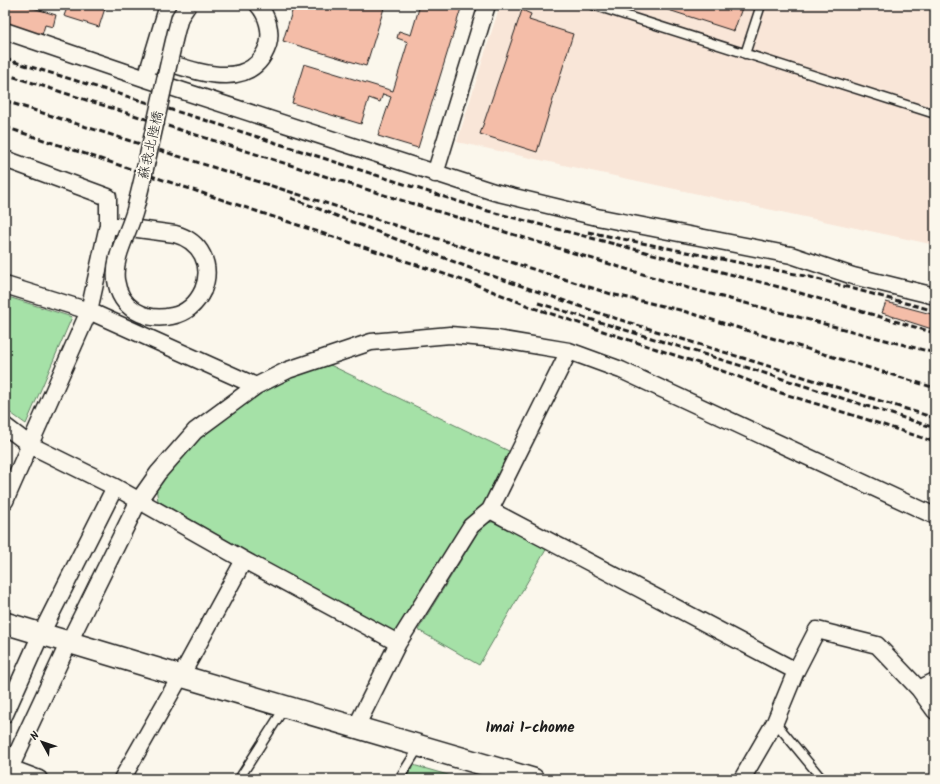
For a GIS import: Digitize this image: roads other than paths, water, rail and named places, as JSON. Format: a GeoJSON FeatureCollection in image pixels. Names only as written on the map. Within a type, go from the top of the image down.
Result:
{"type":"FeatureCollection","features":[{"type":"Feature","properties":{"kind":"street"},"geometry":{"type":"LineString","coordinates":[[146,79],[168,5]]}},
{"type":"Feature","properties":{"kind":"street","name":"蘇我北陸橋"},"geometry":{"type":"LineString","coordinates":[[108,225],[123,227],[130,228],[153,231],[167,233],[175,234],[184,236],[197,246],[206,262],[207,280],[199,298],[193,306],[176,316],[167,318],[159,319],[144,316],[132,309],[126,302],[118,289],[116,274],[121,249],[124,242],[126,234],[129,227],[134,212],[180,17],[188,5]]}},
{"type":"Feature","properties":{"kind":"street"},"geometry":{"type":"LineString","coordinates":[[152,58],[214,75],[232,76],[249,70],[262,57],[268,44],[268,22],[258,5]]}},
{"type":"Feature","properties":{"kind":"street"},"geometry":{"type":"LineString","coordinates":[[435,174],[487,5]]}},
{"type":"Feature","properties":{"kind":"street"},"geometry":{"type":"LineString","coordinates":[[5,31],[146,79],[494,192],[597,217],[791,255],[853,276],[935,296]]}},
{"type":"Feature","properties":{"kind":"street"},"geometry":{"type":"LineString","coordinates":[[5,160],[108,197],[108,225],[89,311],[5,501]]}},
{"type":"Feature","properties":{"kind":"street"},"geometry":{"type":"LineString","coordinates":[[5,285],[89,311],[256,386]]}},
{"type":"Feature","properties":{"kind":"street"},"geometry":{"type":"LineString","coordinates":[[39,779],[8,774],[69,642],[139,500],[158,473],[195,431],[256,386],[288,370],[325,356],[371,342],[401,338],[450,335],[497,339],[569,351],[621,370],[935,516]]}},
{"type":"Feature","properties":{"kind":"street"},"geometry":{"type":"LineString","coordinates":[[356,727],[398,643],[471,526],[490,510],[569,351]]}},
{"type":"Feature","properties":{"kind":"street"},"geometry":{"type":"LineString","coordinates":[[5,426],[30,444],[115,487],[244,560],[398,643]]}},
{"type":"Feature","properties":{"kind":"street"},"geometry":{"type":"LineString","coordinates":[[5,714],[41,634],[115,487]]}},
{"type":"Feature","properties":{"kind":"street"},"geometry":{"type":"LineString","coordinates":[[490,510],[796,671]]}},
{"type":"Feature","properties":{"kind":"street"},"geometry":{"type":"LineString","coordinates":[[122,779],[181,676],[244,560]]}},
{"type":"Feature","properties":{"kind":"street"},"geometry":{"type":"LineString","coordinates":[[5,623],[531,779]]}},
{"type":"Feature","properties":{"kind":"street"},"geometry":{"type":"LineString","coordinates":[[742,779],[775,722],[796,671],[817,630],[877,645],[919,689],[935,711]]}},
{"type":"Feature","properties":{"kind":"street"},"geometry":{"type":"LineString","coordinates":[[919,689],[935,681]]}},
{"type":"Feature","properties":{"kind":"lane"},"geometry":{"type":"LineString","coordinates":[[593,5],[935,114]]}},
{"type":"Feature","properties":{"kind":"lane"},"geometry":{"type":"LineString","coordinates":[[745,54],[760,5]]}},
{"type":"Feature","properties":{"kind":"lane"},"geometry":{"type":"LineString","coordinates":[[240,779],[285,706]]}},
{"type":"Feature","properties":{"kind":"lane"},"geometry":{"type":"LineString","coordinates":[[775,722],[822,779]]}},
{"type":"Feature","properties":{"kind":"lane"},"geometry":{"type":"LineString","coordinates":[[399,779],[419,747]]}},
{"type":"Feature","properties":{"kind":"railway"},"geometry":{"type":"LineString","coordinates":[[5,59],[211,122],[488,211],[783,288],[935,333]]}},
{"type":"Feature","properties":{"kind":"railway"},"geometry":{"type":"LineString","coordinates":[[5,74],[381,194],[688,288],[935,353]]}},
{"type":"Feature","properties":{"kind":"railway"},"geometry":{"type":"LineString","coordinates":[[5,101],[611,294],[680,310],[935,388]]}},
{"type":"Feature","properties":{"kind":"railway"},"geometry":{"type":"LineString","coordinates":[[5,127],[477,285],[531,307],[734,375],[778,392],[935,442]]}},
{"type":"Feature","properties":{"kind":"railway"},"geometry":{"type":"LineString","coordinates":[[291,198],[470,268],[605,315],[935,418]]}},
{"type":"Feature","properties":{"kind":"railway"},"geometry":{"type":"LineString","coordinates":[[588,232],[810,277],[935,311]]}},
{"type":"Feature","properties":{"kind":"railway"},"geometry":{"type":"LineString","coordinates":[[538,303],[758,371],[935,428]]}},
{"type":"Feature","properties":{"kind":"district","name":"Imai 1-chome"},"geometry":{"type":"Point","coordinates":[530,727]}}]}
